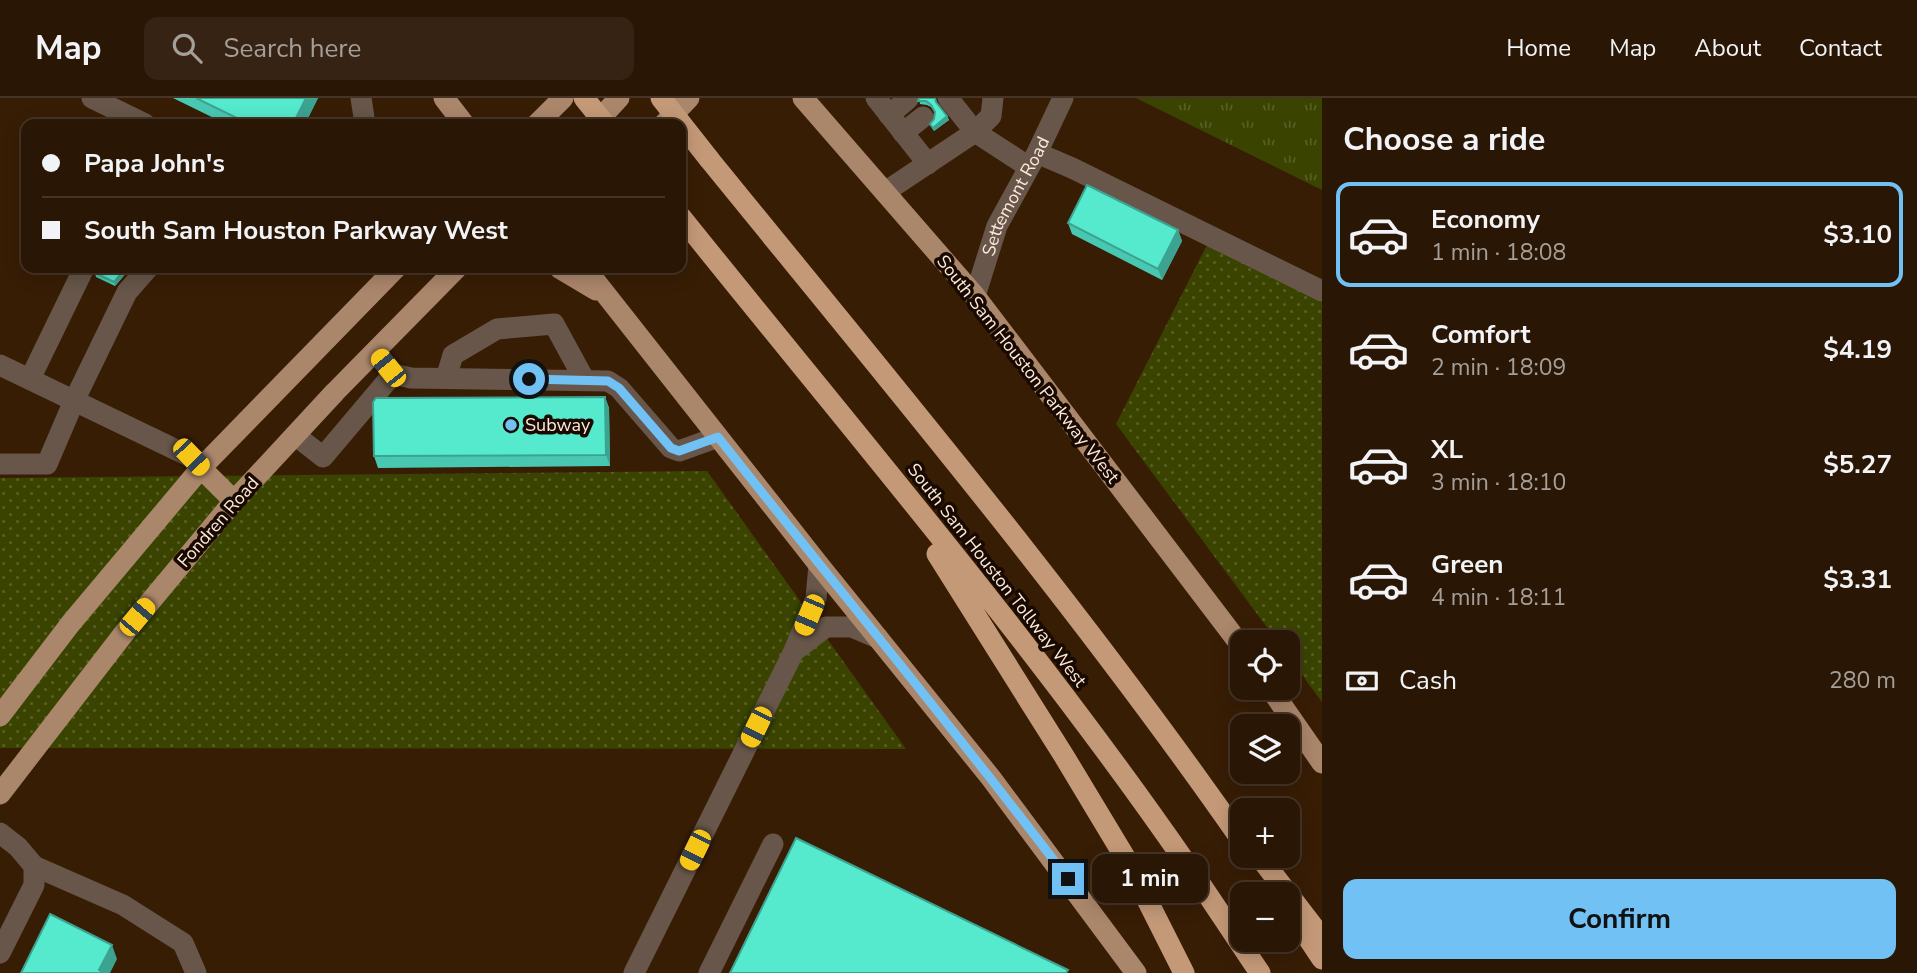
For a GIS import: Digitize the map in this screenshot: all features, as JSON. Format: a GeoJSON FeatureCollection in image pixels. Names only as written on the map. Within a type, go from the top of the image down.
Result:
{"type":"FeatureCollection","features":[{"type":"Feature","properties":{"kind":"highway"},"geometry":{"type":"LineString","coordinates":[[584,98],[601,119]]}},
{"type":"Feature","properties":{"kind":"highway","name":"South Sam Houston Tollway West"},"geometry":{"type":"LineString","coordinates":[[661,98],[678,119]]}},
{"type":"Feature","properties":{"kind":"highway","name":"South Sam Houston Tollway West"},"geometry":{"type":"LineString","coordinates":[[686,130],[1013,533],[1097,641],[1230,824]]}},
{"type":"Feature","properties":{"kind":"highway","name":"South Sam Houston Tollway West"},"geometry":{"type":"LineString","coordinates":[[686,223],[878,460],[1097,741],[1186,863],[1259,973]]}},
{"type":"Feature","properties":{"kind":"highway"},"geometry":{"type":"LineString","coordinates":[[878,460],[1057,744],[1129,864],[1184,973]]}},
{"type":"Feature","properties":{"kind":"highway"},"geometry":{"type":"LineString","coordinates":[[1182,755],[1230,818]]}},
{"type":"Feature","properties":{"kind":"highway"},"geometry":{"type":"LineString","coordinates":[[1268,868],[1322,937]]}},
{"type":"Feature","properties":{"kind":"highway"},"geometry":{"type":"LineString","coordinates":[[1300,926],[1322,959]]}},
{"type":"Feature","properties":{"kind":"main road"},"geometry":{"type":"LineString","coordinates":[[435,98],[444,119]]}},
{"type":"Feature","properties":{"kind":"main road"},"geometry":{"type":"LineString","coordinates":[[444,98],[460,119]]}},
{"type":"Feature","properties":{"kind":"main road"},"geometry":{"type":"LineString","coordinates":[[542,119],[563,98]]}},
{"type":"Feature","properties":{"kind":"main road"},"geometry":{"type":"LineString","coordinates":[[600,119],[619,98]]}},
{"type":"Feature","properties":{"kind":"main road"},"geometry":{"type":"LineString","coordinates":[[669,119],[689,98]]}},
{"type":"Feature","properties":{"kind":"main road","name":"South Sam Houston Parkway West"},"geometry":{"type":"LineString","coordinates":[[804,98],[975,296],[1230,631]]}},
{"type":"Feature","properties":{"kind":"main road"},"geometry":{"type":"LineString","coordinates":[[0,716],[71,622],[201,468],[391,273]]}},
{"type":"Feature","properties":{"kind":"main road"},"geometry":{"type":"LineString","coordinates":[[567,273],[608,298]]}},
{"type":"Feature","properties":{"kind":"main road"},"geometry":{"type":"LineString","coordinates":[[589,273],[819,565],[992,778],[1136,973]]}},
{"type":"Feature","properties":{"kind":"main road","name":"Fondren Road"},"geometry":{"type":"LineString","coordinates":[[0,794],[125,632],[234,501],[374,351],[451,274]]}},
{"type":"Feature","properties":{"kind":"main road"},"geometry":{"type":"LineString","coordinates":[[201,468],[234,501]]}},
{"type":"Feature","properties":{"kind":"main road"},"geometry":{"type":"LineString","coordinates":[[1278,700],[1322,763]]}},
{"type":"Feature","properties":{"kind":"street"},"geometry":{"type":"LineString","coordinates":[[92,98],[135,119]]}},
{"type":"Feature","properties":{"kind":"street"},"geometry":{"type":"LineString","coordinates":[[361,98],[364,119]]}},
{"type":"Feature","properties":{"kind":"street"},"geometry":{"type":"LineString","coordinates":[[876,98],[928,164]]}},
{"type":"Feature","properties":{"kind":"street"},"geometry":{"type":"LineString","coordinates":[[885,192],[975,132],[991,116],[993,98]]}},
{"type":"Feature","properties":{"kind":"street","name":"Settemont Road"},"geometry":{"type":"LineString","coordinates":[[975,296],[997,226],[1063,98]]}},
{"type":"Feature","properties":{"kind":"street"},"geometry":{"type":"LineString","coordinates":[[889,115],[908,99]]}},
{"type":"Feature","properties":{"kind":"street"},"geometry":{"type":"LineString","coordinates":[[945,100],[975,132],[1033,160],[1072,168],[1322,291]]}},
{"type":"Feature","properties":{"kind":"street"},"geometry":{"type":"LineString","coordinates":[[903,133],[923,117]]}},
{"type":"Feature","properties":{"kind":"street"},"geometry":{"type":"LineString","coordinates":[[30,379],[82,273]]}},
{"type":"Feature","properties":{"kind":"street"},"geometry":{"type":"LineString","coordinates":[[0,464],[47,464],[127,292],[144,273]]}},
{"type":"Feature","properties":{"kind":"street"},"geometry":{"type":"LineString","coordinates":[[446,378],[453,355],[497,329],[554,324],[584,379]]}},
{"type":"Feature","properties":{"kind":"street"},"geometry":{"type":"LineString","coordinates":[[374,351],[393,374],[411,378],[608,381],[619,388],[671,448],[679,451],[718,437]]}},
{"type":"Feature","properties":{"kind":"street"},"geometry":{"type":"LineString","coordinates":[[0,365],[191,457],[201,468]]}},
{"type":"Feature","properties":{"kind":"street"},"geometry":{"type":"LineString","coordinates":[[295,435],[323,457],[393,374]]}},
{"type":"Feature","properties":{"kind":"street"},"geometry":{"type":"LineString","coordinates":[[634,973],[793,653],[816,598],[819,565]]}},
{"type":"Feature","properties":{"kind":"street"},"geometry":{"type":"LineString","coordinates":[[793,653],[826,627],[852,627],[878,638]]}},
{"type":"Feature","properties":{"kind":"street"},"geometry":{"type":"LineString","coordinates":[[0,833],[18,847],[34,866],[123,905],[183,943],[195,973]]}},
{"type":"Feature","properties":{"kind":"street"},"geometry":{"type":"LineString","coordinates":[[709,973],[773,844]]}},
{"type":"Feature","properties":{"kind":"street"},"geometry":{"type":"LineString","coordinates":[[0,953],[34,885],[34,866]]}},
{"type":"Feature","properties":{"kind":"green space"},"geometry":{"type":"Polygon","coordinates":[[[1136,98],[1322,98],[1322,190],[1136,98]]]}},
{"type":"Feature","properties":{"kind":"green space"},"geometry":{"type":"Polygon","coordinates":[[[1211,237],[1322,296],[1322,702],[1300,672],[1300,630],[1269,630],[1116,424],[1211,237]]]}},
{"type":"Feature","properties":{"kind":"green space"},"geometry":{"type":"Polygon","coordinates":[[[707,471],[906,749],[0,748],[0,478],[707,471]]]}},
{"type":"Feature","properties":{"kind":"building"},"geometry":{"type":"Polygon","coordinates":[[[196,98],[306,98],[296,119],[239,119],[196,98]]]}},
{"type":"Feature","properties":{"kind":"building"},"geometry":{"type":"Polygon","coordinates":[[[919,98],[935,98],[947,116],[933,128],[930,124],[935,112],[926,101],[918,101],[919,98]]]}},
{"type":"Feature","properties":{"kind":"building"},"geometry":{"type":"Polygon","coordinates":[[[1087,185],[1178,230],[1158,269],[1068,223],[1087,185]]]}},
{"type":"Feature","properties":{"kind":"building"},"geometry":{"type":"Polygon","coordinates":[[[95,273],[122,273],[114,282],[95,273]]]}},
{"type":"Feature","properties":{"kind":"building"},"geometry":{"type":"Polygon","coordinates":[[[605,397],[606,455],[374,456],[373,402],[376,398],[605,397]]]}},
{"type":"Feature","properties":{"kind":"building"},"geometry":{"type":"Polygon","coordinates":[[[796,838],[1068,970],[1066,973],[730,973],[796,838]]]}},
{"type":"Feature","properties":{"kind":"building"},"geometry":{"type":"Polygon","coordinates":[[[50,914],[112,945],[99,970],[104,973],[21,973],[50,914]]]}},
{"type":"Feature","properties":{"kind":"place","name":"Subway"},"geometry":{"type":"Point","coordinates":[511,425]}},
{"type":"Feature","properties":{"kind":"route"},"geometry":{"type":"LineString","coordinates":[[529,379],[608,381],[619,388],[671,448],[679,451],[718,437],[992,778],[1068,879]]}}]}
